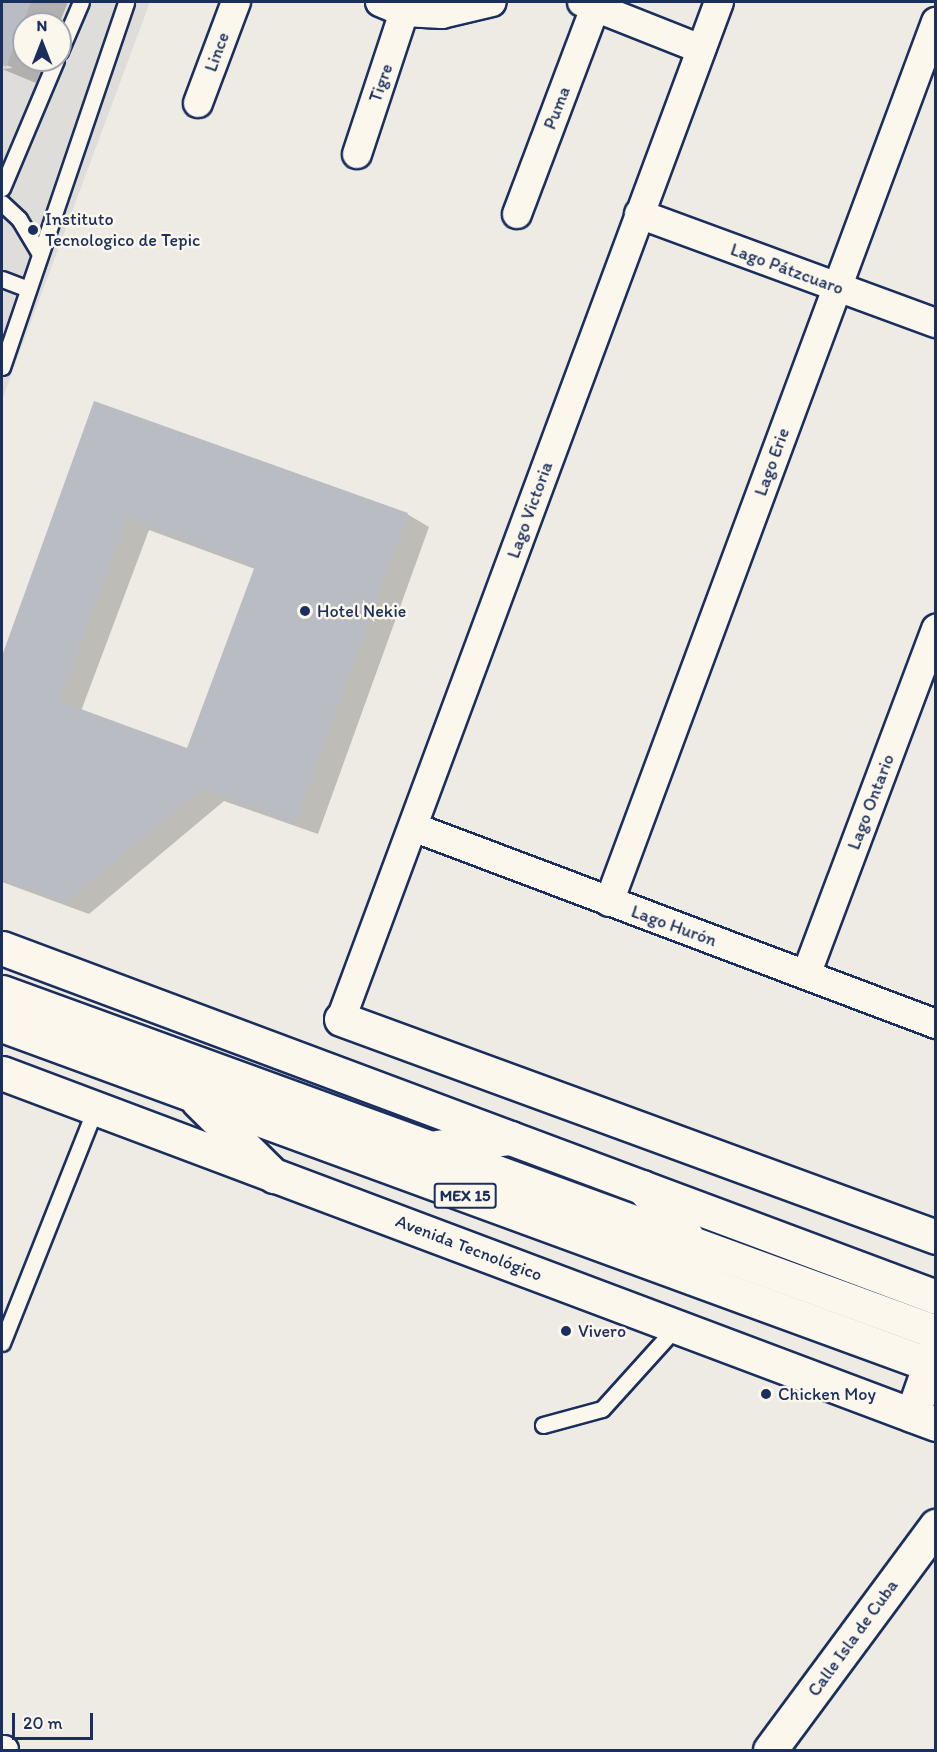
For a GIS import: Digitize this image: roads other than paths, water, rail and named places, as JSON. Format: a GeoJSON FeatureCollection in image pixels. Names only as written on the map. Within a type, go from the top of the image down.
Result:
{"type":"FeatureCollection","features":[{"type":"Feature","properties":{"kind":"main road"},"geometry":{"type":"LineString","coordinates":[[2,948],[936,1297]]}},
{"type":"Feature","properties":{"kind":"main road","name":"MEX 15"},"geometry":{"type":"LineString","coordinates":[[2,992],[936,1332]]}},
{"type":"Feature","properties":{"kind":"main road"},"geometry":{"type":"LineString","coordinates":[[341,1018],[936,1237]]}},
{"type":"Feature","properties":{"kind":"main road","name":"MEX 15"},"geometry":{"type":"LineString","coordinates":[[2,1025],[933,1359]]}},
{"type":"Feature","properties":{"kind":"main road","name":"Avenida Tecnológico"},"geometry":{"type":"LineString","coordinates":[[2,1073],[924,1419]]}},
{"type":"Feature","properties":{"kind":"main road"},"geometry":{"type":"LineString","coordinates":[[188,1092],[274,1176]]}},
{"type":"Feature","properties":{"kind":"main road"},"geometry":{"type":"LineString","coordinates":[[430,1147],[510,1138]]}},
{"type":"Feature","properties":{"kind":"main road"},"geometry":{"type":"LineString","coordinates":[[642,1187],[690,1241]]}},
{"type":"Feature","properties":{"kind":"main road"},"geometry":{"type":"LineString","coordinates":[[924,1419],[933,1359]]}},
{"type":"Feature","properties":{"kind":"main road","name":"Calle Isla de Cuba"},"geometry":{"type":"LineString","coordinates":[[770,1750],[936,1526]]}},
{"type":"Feature","properties":{"kind":"street","name":"Lince"},"geometry":{"type":"LineString","coordinates":[[198,103],[236,2]]}},
{"type":"Feature","properties":{"kind":"street"},"geometry":{"type":"LineString","coordinates":[[392,7],[442,14],[492,2]]}},
{"type":"Feature","properties":{"kind":"street","name":"Lago Victoria"},"geometry":{"type":"LineString","coordinates":[[341,1018],[701,49],[716,2]]}},
{"type":"Feature","properties":{"kind":"street"},"geometry":{"type":"LineString","coordinates":[[591,3],[701,49]]}},
{"type":"Feature","properties":{"kind":"street","name":"Puma"},"geometry":{"type":"LineString","coordinates":[[516,214],[591,3]]}},
{"type":"Feature","properties":{"kind":"street","name":"Tigre"},"geometry":{"type":"LineString","coordinates":[[357,154],[392,7]]}},
{"type":"Feature","properties":{"kind":"street","name":"Lago Erie"},"geometry":{"type":"LineString","coordinates":[[609,902],[936,22]]}},
{"type":"Feature","properties":{"kind":"street","name":"Lago Pátzcuaro"},"geometry":{"type":"LineString","coordinates":[[639,214],[936,323]]}},
{"type":"Feature","properties":{"kind":"street","name":"Lago Ontario"},"geometry":{"type":"LineString","coordinates":[[806,975],[936,629]]}},
{"type":"Feature","properties":{"kind":"street","name":"Lago Hurón"},"geometry":{"type":"LineString","coordinates":[[413,827],[936,1024]]}},
{"type":"Feature","properties":{"kind":"lane"},"geometry":{"type":"LineString","coordinates":[[72,23],[81,2]]}},
{"type":"Feature","properties":{"kind":"lane"},"geometry":{"type":"LineString","coordinates":[[2,368],[126,2]]}},
{"type":"Feature","properties":{"kind":"lane"},"geometry":{"type":"LineString","coordinates":[[2,188],[51,72]]}},
{"type":"Feature","properties":{"kind":"lane"},"geometry":{"type":"LineString","coordinates":[[2,203],[19,219],[40,254]]}},
{"type":"Feature","properties":{"kind":"lane"},"geometry":{"type":"LineString","coordinates":[[2,279],[28,289]]}},
{"type":"Feature","properties":{"kind":"lane"},"geometry":{"type":"LineString","coordinates":[[2,1343],[95,1109]]}},
{"type":"Feature","properties":{"kind":"lane"},"geometry":{"type":"LineString","coordinates":[[543,1425],[602,1409],[677,1326]]}},
{"type":"Feature","properties":{"kind":"place","name":"Instituto Tecnologico de Tepic"},"geometry":{"type":"Point","coordinates":[33,230]}},
{"type":"Feature","properties":{"kind":"place","name":"Hotel Nekie"},"geometry":{"type":"Point","coordinates":[305,611]}},
{"type":"Feature","properties":{"kind":"place","name":"Vivero"},"geometry":{"type":"Point","coordinates":[566,1331]}},
{"type":"Feature","properties":{"kind":"place","name":"Chicken Moy"},"geometry":{"type":"Point","coordinates":[766,1394]}}]}
